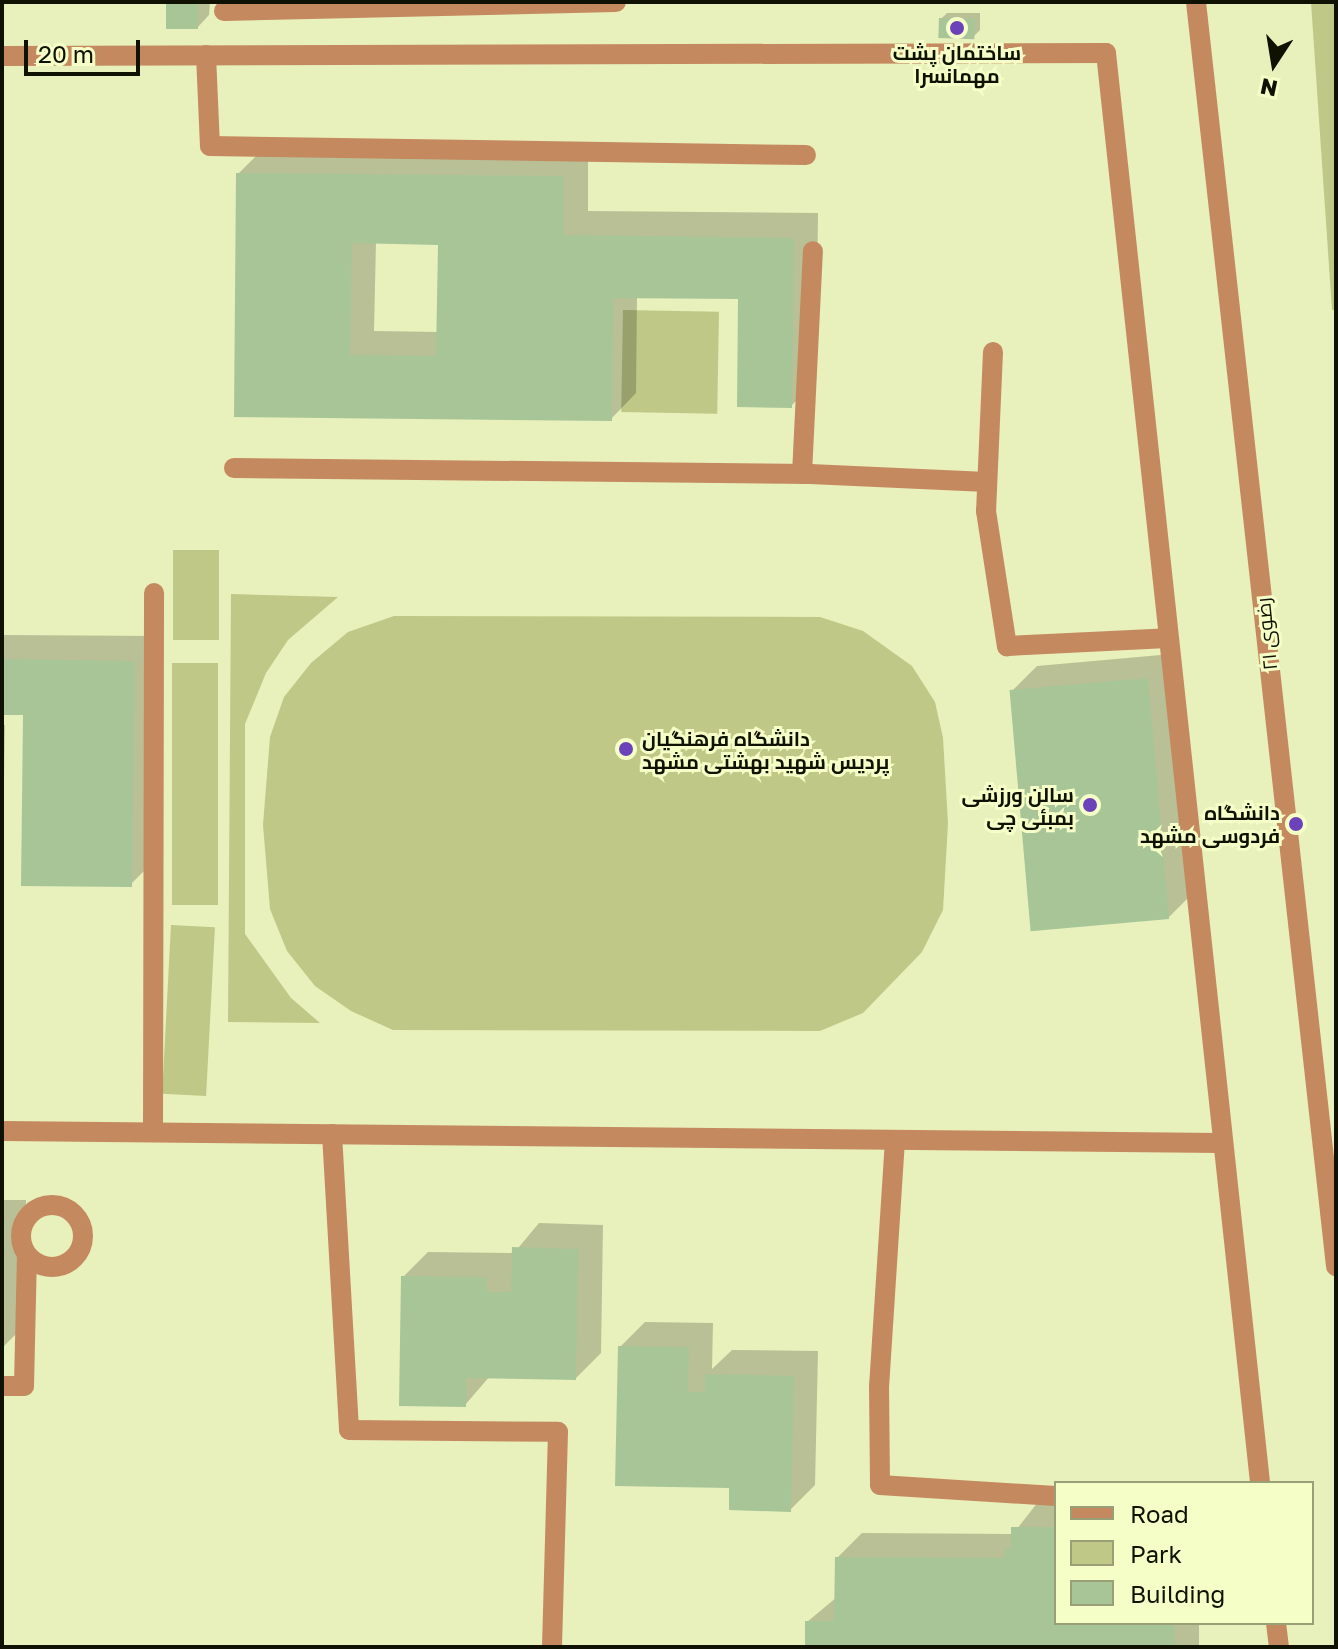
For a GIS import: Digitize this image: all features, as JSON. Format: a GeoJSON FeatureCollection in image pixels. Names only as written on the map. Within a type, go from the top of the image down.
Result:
{"type":"FeatureCollection","features":[{"type":"Feature","properties":{"kind":"street"},"geometry":{"type":"LineString","coordinates":[[224,11],[616,2]]}},
{"type":"Feature","properties":{"kind":"street","name":"رضوی ۲۱"},"geometry":{"type":"LineString","coordinates":[[1196,2],[1336,1266]]}},
{"type":"Feature","properties":{"kind":"street"},"geometry":{"type":"LineString","coordinates":[[2,56],[1106,53],[1260,1481]]}},
{"type":"Feature","properties":{"kind":"street"},"geometry":{"type":"LineString","coordinates":[[206,55],[210,146],[806,155]]}},
{"type":"Feature","properties":{"kind":"street"},"geometry":{"type":"LineString","coordinates":[[802,474],[813,251]]}},
{"type":"Feature","properties":{"kind":"street"},"geometry":{"type":"LineString","coordinates":[[993,352],[986,511],[1007,646],[1168,638]]}},
{"type":"Feature","properties":{"kind":"street"},"geometry":{"type":"LineString","coordinates":[[234,468],[802,474],[987,482]]}},
{"type":"Feature","properties":{"kind":"street"},"geometry":{"type":"LineString","coordinates":[[153,1132],[154,593]]}},
{"type":"Feature","properties":{"kind":"street"},"geometry":{"type":"LineString","coordinates":[[2,1131],[1221,1143]]}},
{"type":"Feature","properties":{"kind":"street"},"geometry":{"type":"LineString","coordinates":[[332,1134],[349,1430],[558,1432],[552,1647]]}},
{"type":"Feature","properties":{"kind":"street"},"geometry":{"type":"LineString","coordinates":[[895,1140],[879,1386],[880,1485],[1054,1496]]}},
{"type":"Feature","properties":{"kind":"street"},"geometry":{"type":"LineString","coordinates":[[2,1386],[24,1386],[27,1255]]}},
{"type":"Feature","properties":{"kind":"street"},"geometry":{"type":"LineString","coordinates":[[1276,1625],[1279,1647]]}},
{"type":"Feature","properties":{"kind":"green space"},"geometry":{"type":"Polygon","coordinates":[[[1311,2],[1336,2],[1336,310],[1332,310],[1311,2]]]}},
{"type":"Feature","properties":{"kind":"green space"},"geometry":{"type":"Polygon","coordinates":[[[623,310],[719,312],[717,414],[621,412],[623,310]]]}},
{"type":"Feature","properties":{"kind":"green space"},"geometry":{"type":"Polygon","coordinates":[[[173,550],[219,550],[219,640],[173,640],[173,550]]]}},
{"type":"Feature","properties":{"kind":"green space"},"geometry":{"type":"Polygon","coordinates":[[[231,594],[338,597],[288,640],[266,673],[245,724],[245,934],[291,998],[320,1023],[228,1022],[231,594]]]}},
{"type":"Feature","properties":{"kind":"green space"},"geometry":{"type":"Polygon","coordinates":[[[394,616],[820,617],[863,631],[912,666],[935,702],[943,738],[948,823],[943,910],[922,952],[863,1013],[820,1031],[393,1030],[351,1011],[315,986],[287,951],[270,909],[263,825],[270,737],[284,697],[311,663],[348,632],[394,616]]]}},
{"type":"Feature","properties":{"kind":"green space"},"geometry":{"type":"Polygon","coordinates":[[[172,663],[218,663],[218,905],[172,905],[172,663]]]}},
{"type":"Feature","properties":{"kind":"green space"},"geometry":{"type":"Polygon","coordinates":[[[2,725],[5,725],[2,894],[2,725]]]}},
{"type":"Feature","properties":{"kind":"green space"},"geometry":{"type":"Polygon","coordinates":[[[171,925],[215,927],[206,1096],[162,1094],[171,925]]]}},
{"type":"Feature","properties":{"kind":"building"},"geometry":{"type":"Polygon","coordinates":[[[166,2],[198,2],[198,29],[166,29],[166,2]]]}},
{"type":"Feature","properties":{"kind":"building","name":"ساختمان پشت مهمانسرا"},"geometry":{"type":"Polygon","coordinates":[[[939,18],[975,19],[974,39],[938,38],[939,18]]]}},
{"type":"Feature","properties":{"kind":"building"},"geometry":{"type":"Polygon","coordinates":[[[236,173],[564,176],[564,235],[794,238],[792,408],[737,407],[738,299],[613,298],[612,421],[234,417],[236,173]],[[352,243],[350,355],[436,356],[438,245],[352,243]]]}},
{"type":"Feature","properties":{"kind":"building"},"geometry":{"type":"Polygon","coordinates":[[[2,659],[134,661],[132,887],[21,886],[23,715],[2,715],[2,659]]]}},
{"type":"Feature","properties":{"kind":"building","name":"سالن ورزشی بمبئی چی"},"geometry":{"type":"Polygon","coordinates":[[[1148,678],[1169,919],[1031,931],[1010,690],[1148,678]]]}},
{"type":"Feature","properties":{"kind":"building"},"geometry":{"type":"Polygon","coordinates":[[[512,1247],[578,1249],[576,1380],[466,1378],[466,1407],[399,1406],[401,1276],[487,1277],[487,1292],[511,1292],[512,1247]]]}},
{"type":"Feature","properties":{"kind":"building"},"geometry":{"type":"Polygon","coordinates":[[[618,1346],[689,1347],[688,1392],[705,1392],[705,1374],[794,1376],[791,1512],[729,1510],[729,1488],[615,1486],[618,1346]]]}},
{"type":"Feature","properties":{"kind":"building"},"geometry":{"type":"Polygon","coordinates":[[[1011,1527],[1054,1527],[1054,1625],[1175,1625],[1175,1647],[805,1647],[805,1621],[834,1621],[835,1557],[1004,1558],[1004,1549],[1011,1549],[1011,1527]]]}},
{"type":"Feature","properties":{"kind":"place","name":"ساختمان پشت مهمانسرا"},"geometry":{"type":"Point","coordinates":[957,28]}},
{"type":"Feature","properties":{"kind":"place","name":"دانشگاه فرهنگیان پردیس شهید بهشتی مشهد"},"geometry":{"type":"Point","coordinates":[626,749]}},
{"type":"Feature","properties":{"kind":"place","name":"سالن ورزشی بمبئی چی"},"geometry":{"type":"Point","coordinates":[1090,805]}},
{"type":"Feature","properties":{"kind":"place","name":"دانشگاه فردوسی مشهد"},"geometry":{"type":"Point","coordinates":[1296,824]}}]}
